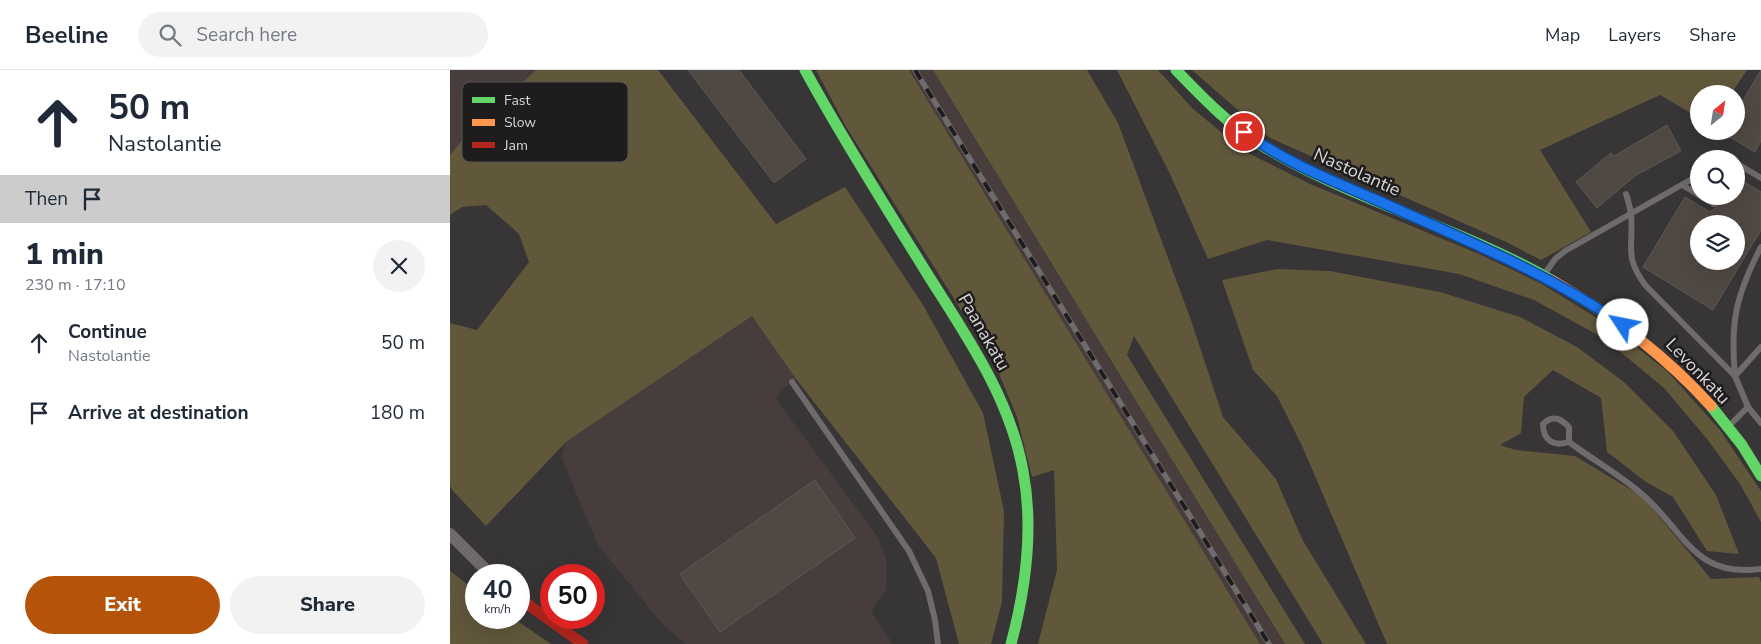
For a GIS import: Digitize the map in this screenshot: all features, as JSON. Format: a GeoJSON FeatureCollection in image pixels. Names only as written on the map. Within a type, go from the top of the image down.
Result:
{"type":"FeatureCollection","features":[{"type":"Feature","properties":{"kind":"main road","name":"Paanakatu"},"geometry":{"type":"LineString","coordinates":[[805,70],[833,121],[980,358],[1002,401],[1023,471],[1027,508],[1023,592],[1011,644]]}},
{"type":"Feature","properties":{"kind":"main road","name":"Nastolantie"},"geometry":{"type":"LineString","coordinates":[[1176,70],[1228,121],[1260,144],[1303,167],[1544,276]]}},
{"type":"Feature","properties":{"kind":"main road","name":"Levonkatu"},"geometry":{"type":"LineString","coordinates":[[1544,276],[1595,306],[1636,334],[1703,399],[1728,428],[1761,476]]}},
{"type":"Feature","properties":{"kind":"main road"},"geometry":{"type":"LineString","coordinates":[[530,606],[583,644]]}},
{"type":"Feature","properties":{"kind":"street"},"geometry":{"type":"LineString","coordinates":[[450,534],[480,564]]}},
{"type":"Feature","properties":{"kind":"lane"},"geometry":{"type":"LineString","coordinates":[[1745,168],[1761,178]]}},
{"type":"Feature","properties":{"kind":"lane"},"geometry":{"type":"LineString","coordinates":[[1544,276],[1555,259],[1565,251],[1690,180]]}},
{"type":"Feature","properties":{"kind":"lane"},"geometry":{"type":"LineString","coordinates":[[1682,185],[1690,190]]}},
{"type":"Feature","properties":{"kind":"lane"},"geometry":{"type":"LineString","coordinates":[[1626,194],[1631,214],[1630,249],[1635,272],[1652,292],[1735,376]]}},
{"type":"Feature","properties":{"kind":"lane"},"geometry":{"type":"LineString","coordinates":[[1761,247],[1736,306],[1732,344],[1735,376],[1748,407],[1761,422]]}},
{"type":"Feature","properties":{"kind":"lane"},"geometry":{"type":"LineString","coordinates":[[1735,376],[1761,347]]}},
{"type":"Feature","properties":{"kind":"lane"},"geometry":{"type":"LineString","coordinates":[[792,382],[909,551],[928,590],[938,644]]}},
{"type":"Feature","properties":{"kind":"lane"},"geometry":{"type":"LineString","coordinates":[[1728,428],[1748,407]]}},
{"type":"Feature","properties":{"kind":"lane"},"geometry":{"type":"LineString","coordinates":[[1569,442],[1569,427],[1564,421],[1556,418],[1548,419],[1543,424],[1543,433],[1548,440],[1555,444],[1569,442],[1643,495],[1669,525],[1706,561],[1730,570],[1761,569]]}},
{"type":"Feature","properties":{"kind":"shaded area"},"geometry":{"type":"Polygon","coordinates":[[[450,70],[536,70],[523,82],[462,82],[462,140],[450,155],[450,70]]]}},
{"type":"Feature","properties":{"kind":"shaded area"},"geometry":{"type":"Polygon","coordinates":[[[536,70],[658,70],[776,224],[845,187],[923,305],[983,413],[1004,511],[1002,602],[991,644],[959,644],[936,558],[796,379],[752,316],[566,442],[486,526],[453,491],[450,486],[450,323],[477,330],[529,262],[519,234],[486,205],[462,207],[450,215],[450,155],[462,140],[462,162],[628,162],[628,82],[523,82],[536,70]]]}},
{"type":"Feature","properties":{"kind":"shaded area"},"geometry":{"type":"Polygon","coordinates":[[[816,70],[909,70],[1260,644],[1038,644],[1057,570],[1054,470],[1032,477],[1017,417],[995,364],[845,125],[816,70]]]}},
{"type":"Feature","properties":{"kind":"shaded area"},"geometry":{"type":"Polygon","coordinates":[[[909,70],[933,70],[1285,644],[1260,644],[909,70]]]}},
{"type":"Feature","properties":{"kind":"shaded area"},"geometry":{"type":"Polygon","coordinates":[[[933,70],[1087,70],[1118,123],[1191,320],[1223,417],[1276,479],[1302,539],[1366,644],[1323,644],[1134,336],[1127,355],[1305,644],[1285,644],[933,70]]]}},
{"type":"Feature","properties":{"kind":"shaded area"},"geometry":{"type":"Polygon","coordinates":[[[1117,70],[1158,70],[1192,108],[1244,151],[1310,184],[1479,254],[1540,283],[1610,326],[1668,372],[1720,430],[1761,491],[1761,522],[1740,484],[1707,439],[1664,388],[1605,339],[1534,300],[1459,274],[1267,240],[1208,259],[1170,174],[1117,70]]]}},
{"type":"Feature","properties":{"kind":"shaded area"},"geometry":{"type":"Polygon","coordinates":[[[1192,70],[1747,70],[1737,85],[1690,85],[1690,113],[1660,95],[1540,150],[1591,232],[1541,260],[1504,241],[1270,138],[1192,70]]]}},
{"type":"Feature","properties":{"kind":"shaded area"},"geometry":{"type":"Polygon","coordinates":[[[1277,269],[1330,271],[1440,292],[1520,317],[1577,347],[1624,382],[1673,431],[1716,495],[1739,554],[1707,551],[1673,497],[1646,482],[1607,452],[1601,398],[1553,370],[1524,397],[1521,433],[1500,445],[1516,450],[1575,456],[1643,497],[1711,579],[1759,577],[1761,582],[1761,644],[1387,644],[1303,448],[1277,396],[1253,370],[1222,280],[1277,269]]]}},
{"type":"Feature","properties":{"kind":"shaded area"},"geometry":{"type":"Polygon","coordinates":[[[752,316],[796,379],[781,390],[776,399],[878,537],[886,560],[886,590],[871,611],[893,644],[686,644],[663,625],[598,545],[561,457],[566,442],[752,316]]]}},
{"type":"Feature","properties":{"kind":"shaded area"},"geometry":{"type":"Polygon","coordinates":[[[450,571],[465,583],[465,629],[529,629],[551,644],[450,644],[450,571]]]}},
{"type":"Feature","properties":{"kind":"building"},"geometry":{"type":"Polygon","coordinates":[[[688,70],[739,70],[806,159],[774,183],[688,70]]]}},
{"type":"Feature","properties":{"kind":"building"},"geometry":{"type":"Polygon","coordinates":[[[1761,70],[1761,141],[1755,152],[1735,140],[1745,140],[1745,97],[1761,70]]]}},
{"type":"Feature","properties":{"kind":"building"},"geometry":{"type":"Polygon","coordinates":[[[1667,125],[1681,151],[1636,175],[1597,208],[1576,182],[1611,153],[1614,156],[1667,125]]]}},
{"type":"Feature","properties":{"kind":"building"},"geometry":{"type":"Polygon","coordinates":[[[1745,182],[1761,192],[1761,230],[1745,257],[1745,215],[1690,215],[1690,270],[1737,270],[1713,310],[1643,267],[1685,197],[1690,200],[1690,205],[1698,205],[1710,212],[1718,206],[1745,205],[1745,182]]]}},
{"type":"Feature","properties":{"kind":"building"},"geometry":{"type":"Polygon","coordinates":[[[815,480],[855,538],[720,632],[680,574],[815,480]]]}},
{"type":"Feature","properties":{"kind":"railway"},"geometry":{"type":"LineString","coordinates":[[915,70],[1269,644]]}},
{"type":"Feature","properties":{"kind":"traffic: fast"},"geometry":{"type":"LineString","coordinates":[[805,70],[834,122],[972,345],[998,393],[1008,418],[1017,444],[1023,471],[1028,515],[1027,558],[1021,602],[1011,644]]}},
{"type":"Feature","properties":{"kind":"traffic: fast"},"geometry":{"type":"LineString","coordinates":[[1176,70],[1238,129],[1296,165],[1481,245],[1553,281]]}},
{"type":"Feature","properties":{"kind":"traffic: fast"},"geometry":{"type":"LineString","coordinates":[[1711,406],[1742,445],[1761,476]]}},
{"type":"Feature","properties":{"kind":"traffic: slow"},"geometry":{"type":"LineString","coordinates":[[1553,281],[1637,337],[1675,370],[1711,406]]}},
{"type":"Feature","properties":{"kind":"traffic: jam"},"geometry":{"type":"LineString","coordinates":[[530,606],[583,644]]}},
{"type":"Feature","properties":{"kind":"route"},"geometry":{"type":"LineString","coordinates":[[1244,132],[1260,144],[1303,167],[1544,276],[1623,325]]}}]}
